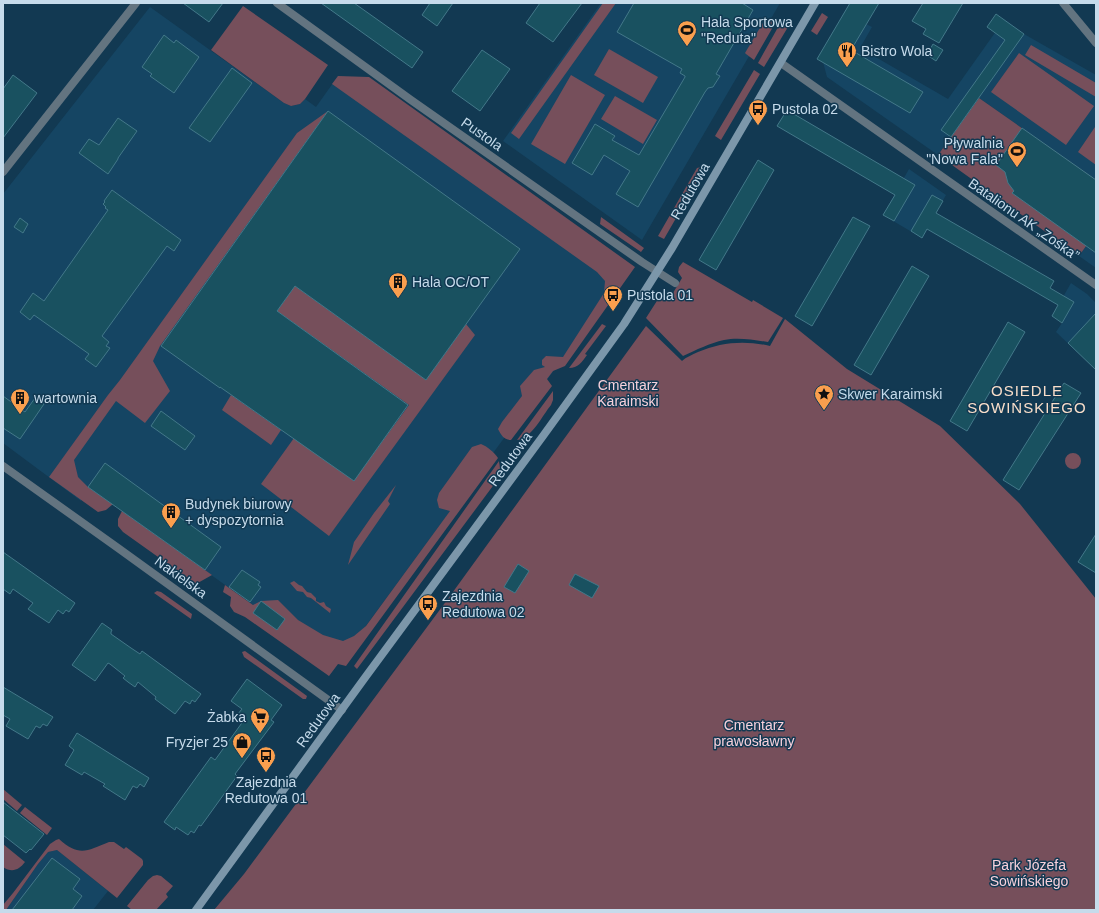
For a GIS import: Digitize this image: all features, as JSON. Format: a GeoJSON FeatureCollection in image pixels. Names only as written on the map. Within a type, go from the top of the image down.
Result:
{"type":"FeatureCollection","features":[{"type":"Feature","properties":{"kind":"street"},"geometry":{"type":"LineString","coordinates":[[4,169],[136,3]]}},
{"type":"Feature","properties":{"kind":"street","name":"Pustola"},"geometry":{"type":"LineString","coordinates":[[277,3],[411,100],[675,283]]}},
{"type":"Feature","properties":{"kind":"street","name":"Redutowa"},"geometry":{"type":"LineString","coordinates":[[196,910],[624,324],[658,272],[815,3]]}},
{"type":"Feature","properties":{"kind":"street"},"geometry":{"type":"LineString","coordinates":[[1062,3],[1096,42]]}},
{"type":"Feature","properties":{"kind":"street","name":"Batalionu AK „Zośka”"},"geometry":{"type":"LineString","coordinates":[[781,62],[1096,285]]}},
{"type":"Feature","properties":{"kind":"street","name":"Nakielska"},"geometry":{"type":"LineString","coordinates":[[3,466],[342,710]]}},
{"type":"Feature","properties":{"kind":"shaded area"},"geometry":{"type":"Polygon","coordinates":[[[601,3],[780,3],[642,240],[503,141],[601,3]]]}},
{"type":"Feature","properties":{"kind":"shaded area"},"geometry":{"type":"Polygon","coordinates":[[[850,3],[879,3],[866,24],[872,27],[860,48],[948,99],[1004,20],[1024,34],[1096,75],[1096,180],[979,98],[938,155],[827,77],[823,62],[817,59],[850,3]]]}},
{"type":"Feature","properties":{"kind":"shaded area"},"geometry":{"type":"Polygon","coordinates":[[[150,7],[284,103],[291,106],[300,104],[305,99],[316,107],[338,76],[621,279],[329,676],[253,605],[90,488],[81,501],[3,443],[3,194],[150,7]]]}},
{"type":"Feature","properties":{"kind":"shaded area"},"geometry":{"type":"Polygon","coordinates":[[[909,169],[946,195],[922,238],[883,215],[909,169]]]}},
{"type":"Feature","properties":{"kind":"shaded area"},"geometry":{"type":"Polygon","coordinates":[[[1096,232],[1096,268],[1079,256],[1096,232]]]}},
{"type":"Feature","properties":{"kind":"shaded area"},"geometry":{"type":"Polygon","coordinates":[[[1071,283],[1087,294],[1096,303],[1096,332],[1077,352],[1056,332],[1062,323],[1052,316],[1071,283]]]}},
{"type":"Feature","properties":{"kind":"shaded area"},"geometry":{"type":"Polygon","coordinates":[[[57,850],[108,891],[93,910],[6,910],[47,852],[57,850]]]}},
{"type":"Feature","properties":{"kind":"green space"},"geometry":{"type":"Polygon","coordinates":[[[603,3],[616,3],[519,139],[511,133],[603,3]]]}},
{"type":"Feature","properties":{"kind":"green space"},"geometry":{"type":"Polygon","coordinates":[[[243,6],[328,65],[300,104],[291,106],[284,103],[211,50],[243,6]]]}},
{"type":"Feature","properties":{"kind":"green space"},"geometry":{"type":"Polygon","coordinates":[[[822,13],[828,17],[817,35],[811,31],[822,13]]]}},
{"type":"Feature","properties":{"kind":"green space"},"geometry":{"type":"Polygon","coordinates":[[[771,18],[777,20],[754,60],[745,53],[764,21],[771,18]]]}},
{"type":"Feature","properties":{"kind":"green space"},"geometry":{"type":"Polygon","coordinates":[[[781,22],[788,27],[764,67],[758,63],[781,22]]]}},
{"type":"Feature","properties":{"kind":"green space"},"geometry":{"type":"Polygon","coordinates":[[[1031,45],[1096,83],[1096,97],[1025,55],[1031,45]]]}},
{"type":"Feature","properties":{"kind":"green space"},"geometry":{"type":"Polygon","coordinates":[[[609,49],[658,77],[643,103],[594,75],[609,49]]]}},
{"type":"Feature","properties":{"kind":"green space"},"geometry":{"type":"Polygon","coordinates":[[[1019,53],[1094,106],[1066,145],[991,92],[1019,53]]]}},
{"type":"Feature","properties":{"kind":"green space"},"geometry":{"type":"Polygon","coordinates":[[[754,70],[760,74],[721,140],[715,136],[754,70]]]}},
{"type":"Feature","properties":{"kind":"green space"},"geometry":{"type":"Polygon","coordinates":[[[571,75],[605,95],[565,164],[531,144],[571,75]]]}},
{"type":"Feature","properties":{"kind":"green space"},"geometry":{"type":"Polygon","coordinates":[[[338,76],[369,77],[635,267],[565,366],[553,371],[547,379],[552,386],[511,440],[503,437],[498,429],[522,396],[520,386],[534,370],[545,367],[542,365],[542,360],[546,356],[563,357],[604,293],[605,281],[597,272],[332,84],[338,76]]]}},
{"type":"Feature","properties":{"kind":"green space"},"geometry":{"type":"Polygon","coordinates":[[[615,96],[657,120],[643,144],[601,119],[615,96]]]}},
{"type":"Feature","properties":{"kind":"green space","name":"Pływalnia \"Nowa Fala\""},"geometry":{"type":"Polygon","coordinates":[[[979,98],[1096,180],[1096,232],[1079,256],[938,155],[979,98]]]}},
{"type":"Feature","properties":{"kind":"green space"},"geometry":{"type":"Polygon","coordinates":[[[328,111],[160,346],[153,361],[170,391],[145,423],[116,401],[74,460],[78,477],[88,487],[113,504],[106,510],[98,512],[49,477],[297,133],[328,111]]]}},
{"type":"Feature","properties":{"kind":"green space"},"geometry":{"type":"Polygon","coordinates":[[[1095,127],[1096,128],[1096,165],[1078,152],[1095,127]]]}},
{"type":"Feature","properties":{"kind":"green space"},"geometry":{"type":"Polygon","coordinates":[[[706,166],[664,239],[658,236],[697,168],[706,166]]]}},
{"type":"Feature","properties":{"kind":"green space"},"geometry":{"type":"Polygon","coordinates":[[[601,217],[644,248],[641,252],[600,224],[601,217]]]}},
{"type":"Feature","properties":{"kind":"green space"},"geometry":{"type":"Polygon","coordinates":[[[683,262],[783,318],[768,342],[729,339],[708,345],[683,356],[646,318],[662,293],[673,293],[682,278],[678,272],[679,267],[683,262]]]}},
{"type":"Feature","properties":{"kind":"green space"},"geometry":{"type":"Polygon","coordinates":[[[295,286],[426,380],[466,324],[475,335],[329,536],[261,484],[294,438],[354,480],[409,405],[277,311],[295,286]]]}},
{"type":"Feature","properties":{"kind":"green space"},"geometry":{"type":"Polygon","coordinates":[[[785,319],[847,369],[940,426],[1020,504],[1096,599],[1096,910],[214,910],[244,874],[450,596],[646,326],[682,361],[698,352],[724,344],[751,343],[770,346],[785,319]]]}},
{"type":"Feature","properties":{"kind":"green space"},"geometry":{"type":"Polygon","coordinates":[[[602,324],[606,326],[585,354],[587,355],[585,358],[577,366],[569,368],[602,324]]]}},
{"type":"Feature","properties":{"kind":"green space"},"geometry":{"type":"Polygon","coordinates":[[[553,391],[553,400],[551,405],[536,426],[527,435],[517,440],[553,391]]]}},
{"type":"Feature","properties":{"kind":"green space"},"geometry":{"type":"Polygon","coordinates":[[[231,395],[281,430],[271,445],[222,410],[231,395]]]}},
{"type":"Feature","properties":{"kind":"green space"},"geometry":{"type":"Polygon","coordinates":[[[481,444],[491,450],[498,458],[346,666],[338,664],[329,676],[245,617],[234,612],[230,606],[231,597],[223,592],[225,585],[253,605],[261,601],[278,600],[298,620],[323,635],[343,641],[354,636],[366,626],[450,511],[439,508],[437,500],[439,493],[472,447],[481,444]]]}},
{"type":"Feature","properties":{"kind":"green space"},"geometry":{"type":"Polygon","coordinates":[[[1073,453],[1079,455],[1081,461],[1079,467],[1073,469],[1067,467],[1065,461],[1067,455],[1073,453]]]}},
{"type":"Feature","properties":{"kind":"green space"},"geometry":{"type":"Polygon","coordinates":[[[499,461],[501,475],[357,669],[354,666],[499,461]]]}},
{"type":"Feature","properties":{"kind":"green space"},"geometry":{"type":"Polygon","coordinates":[[[396,485],[388,501],[390,504],[348,565],[354,542],[396,485]]]}},
{"type":"Feature","properties":{"kind":"green space"},"geometry":{"type":"Polygon","coordinates":[[[122,511],[212,575],[196,584],[123,532],[118,526],[118,519],[122,511]]]}},
{"type":"Feature","properties":{"kind":"green space"},"geometry":{"type":"Polygon","coordinates":[[[294,581],[302,586],[307,592],[311,593],[316,598],[316,601],[320,603],[324,602],[326,606],[331,609],[330,613],[311,598],[307,597],[303,592],[297,591],[290,583],[294,581]]]}},
{"type":"Feature","properties":{"kind":"green space"},"geometry":{"type":"Polygon","coordinates":[[[157,591],[161,592],[192,614],[191,619],[154,593],[157,591]]]}},
{"type":"Feature","properties":{"kind":"green space"},"geometry":{"type":"Polygon","coordinates":[[[245,651],[307,696],[306,699],[303,699],[244,657],[242,652],[245,651]]]}},
{"type":"Feature","properties":{"kind":"green space"},"geometry":{"type":"Polygon","coordinates":[[[3,789],[22,805],[17,811],[3,799],[3,789]]]}},
{"type":"Feature","properties":{"kind":"green space"},"geometry":{"type":"Polygon","coordinates":[[[25,807],[52,828],[47,835],[20,813],[25,807]]]}},
{"type":"Feature","properties":{"kind":"green space"},"geometry":{"type":"Polygon","coordinates":[[[59,839],[72,848],[83,851],[109,842],[114,842],[124,849],[126,847],[142,859],[143,865],[117,898],[57,850],[48,852],[6,910],[3,910],[3,905],[50,844],[59,839]]]}},
{"type":"Feature","properties":{"kind":"green space"},"geometry":{"type":"Polygon","coordinates":[[[3,844],[25,862],[15,870],[9,870],[3,867],[3,844]]]}},
{"type":"Feature","properties":{"kind":"green space"},"geometry":{"type":"Polygon","coordinates":[[[157,875],[161,876],[173,886],[166,894],[168,897],[156,910],[132,910],[127,906],[148,880],[157,875]]]}},
{"type":"Feature","properties":{"kind":"building"},"geometry":{"type":"Polygon","coordinates":[[[183,3],[223,3],[209,22],[183,3]]]}},
{"type":"Feature","properties":{"kind":"building"},"geometry":{"type":"Polygon","coordinates":[[[321,3],[354,3],[423,52],[412,68],[321,3]]]}},
{"type":"Feature","properties":{"kind":"building"},"geometry":{"type":"Polygon","coordinates":[[[430,3],[453,3],[437,26],[422,15],[430,3]]]}},
{"type":"Feature","properties":{"kind":"building"},"geometry":{"type":"Polygon","coordinates":[[[540,3],[582,3],[553,42],[526,23],[540,3]]]}},
{"type":"Feature","properties":{"kind":"building"},"geometry":{"type":"Polygon","coordinates":[[[634,3],[742,3],[753,10],[716,74],[720,76],[713,87],[708,88],[705,92],[638,207],[616,194],[630,171],[604,155],[592,175],[572,163],[595,124],[615,136],[612,140],[639,155],[685,77],[680,73],[682,69],[617,32],[634,3]]]}},
{"type":"Feature","properties":{"kind":"building"},"geometry":{"type":"Polygon","coordinates":[[[850,3],[879,3],[851,50],[923,92],[910,113],[817,59],[850,3]]]}},
{"type":"Feature","properties":{"kind":"building"},"geometry":{"type":"Polygon","coordinates":[[[923,3],[963,3],[939,43],[923,34],[926,29],[912,21],[923,3]]]}},
{"type":"Feature","properties":{"kind":"building"},"geometry":{"type":"Polygon","coordinates":[[[996,14],[1024,34],[951,137],[941,130],[1005,40],[987,27],[996,14]]]}},
{"type":"Feature","properties":{"kind":"building"},"geometry":{"type":"Polygon","coordinates":[[[164,35],[174,43],[176,40],[199,57],[174,93],[150,76],[152,74],[142,67],[164,35]]]}},
{"type":"Feature","properties":{"kind":"building"},"geometry":{"type":"Polygon","coordinates":[[[933,44],[943,50],[936,61],[927,55],[933,44]]]}},
{"type":"Feature","properties":{"kind":"building"},"geometry":{"type":"Polygon","coordinates":[[[482,50],[510,69],[480,111],[452,91],[482,50]]]}},
{"type":"Feature","properties":{"kind":"building"},"geometry":{"type":"Polygon","coordinates":[[[232,68],[252,83],[210,142],[189,128],[232,68]]]}},
{"type":"Feature","properties":{"kind":"building"},"geometry":{"type":"Polygon","coordinates":[[[13,75],[37,93],[3,138],[3,89],[13,75]]]}},
{"type":"Feature","properties":{"kind":"building"},"geometry":{"type":"Polygon","coordinates":[[[787,110],[915,185],[894,221],[883,215],[895,195],[777,126],[787,110]]]}},
{"type":"Feature","properties":{"kind":"building","name":"Hala OC/OT"},"geometry":{"type":"Polygon","coordinates":[[[328,111],[520,249],[426,380],[295,286],[277,311],[408,405],[354,481],[161,346],[328,111]]]}},
{"type":"Feature","properties":{"kind":"building"},"geometry":{"type":"Polygon","coordinates":[[[118,118],[137,131],[108,174],[79,153],[89,139],[99,145],[118,118]]]}},
{"type":"Feature","properties":{"kind":"building"},"geometry":{"type":"Polygon","coordinates":[[[1022,128],[1096,180],[1096,253],[1012,193],[1014,191],[1008,183],[1005,172],[996,165],[1022,128]]]}},
{"type":"Feature","properties":{"kind":"building"},"geometry":{"type":"Polygon","coordinates":[[[758,160],[774,170],[716,270],[699,260],[758,160]]]}},
{"type":"Feature","properties":{"kind":"building"},"geometry":{"type":"Polygon","coordinates":[[[112,190],[181,240],[174,251],[167,246],[102,336],[109,342],[106,346],[110,348],[96,367],[85,359],[89,354],[34,315],[30,320],[20,312],[33,293],[44,301],[108,210],[103,204],[112,190]]]}},
{"type":"Feature","properties":{"kind":"building"},"geometry":{"type":"Polygon","coordinates":[[[932,195],[943,201],[936,213],[1054,281],[1050,288],[1074,302],[1062,323],[1052,316],[1058,305],[927,229],[922,238],[911,231],[932,195]]]}},
{"type":"Feature","properties":{"kind":"building"},"geometry":{"type":"Polygon","coordinates":[[[853,217],[870,226],[812,326],[795,316],[853,217]]]}},
{"type":"Feature","properties":{"kind":"building"},"geometry":{"type":"Polygon","coordinates":[[[20,218],[28,224],[23,233],[14,227],[20,218]]]}},
{"type":"Feature","properties":{"kind":"building"},"geometry":{"type":"Polygon","coordinates":[[[912,266],[929,276],[871,375],[854,365],[912,266]]]}},
{"type":"Feature","properties":{"kind":"building"},"geometry":{"type":"Polygon","coordinates":[[[1096,313],[1096,370],[1068,343],[1096,313]]]}},
{"type":"Feature","properties":{"kind":"building"},"geometry":{"type":"Polygon","coordinates":[[[1008,322],[1025,332],[967,431],[950,421],[1008,322]]]}},
{"type":"Feature","properties":{"kind":"building"},"geometry":{"type":"Polygon","coordinates":[[[1064,383],[1081,393],[1019,490],[1003,480],[1064,383]]]}},
{"type":"Feature","properties":{"kind":"building","name":"wartownia"},"geometry":{"type":"Polygon","coordinates":[[[3,396],[25,412],[35,398],[44,404],[20,439],[3,428],[3,396]]]}},
{"type":"Feature","properties":{"kind":"building"},"geometry":{"type":"Polygon","coordinates":[[[161,411],[195,436],[185,450],[151,426],[161,411]]]}},
{"type":"Feature","properties":{"kind":"building","name":"Budynek biurowy + dyspozytornia"},"geometry":{"type":"Polygon","coordinates":[[[105,463],[221,547],[205,570],[88,487],[105,463]]]}},
{"type":"Feature","properties":{"kind":"building"},"geometry":{"type":"Polygon","coordinates":[[[1096,534],[1096,573],[1078,562],[1096,534]]]}},
{"type":"Feature","properties":{"kind":"building"},"geometry":{"type":"Polygon","coordinates":[[[3,552],[75,603],[69,612],[66,610],[63,614],[58,610],[49,623],[28,609],[33,603],[13,589],[10,594],[3,589],[3,552]]]}},
{"type":"Feature","properties":{"kind":"building"},"geometry":{"type":"Polygon","coordinates":[[[518,564],[529,571],[515,593],[504,587],[518,564]]]}},
{"type":"Feature","properties":{"kind":"building"},"geometry":{"type":"Polygon","coordinates":[[[242,570],[260,582],[258,585],[261,587],[250,602],[229,587],[242,570]]]}},
{"type":"Feature","properties":{"kind":"building"},"geometry":{"type":"Polygon","coordinates":[[[575,574],[599,586],[592,598],[569,585],[575,574]]]}},
{"type":"Feature","properties":{"kind":"building"},"geometry":{"type":"Polygon","coordinates":[[[261,601],[285,619],[277,630],[253,613],[261,601]]]}},
{"type":"Feature","properties":{"kind":"building"},"geometry":{"type":"Polygon","coordinates":[[[102,623],[112,630],[111,634],[140,654],[142,651],[201,694],[195,702],[192,700],[190,704],[185,701],[175,714],[155,699],[156,697],[138,682],[135,687],[123,678],[125,676],[108,663],[95,681],[72,665],[102,623]]]}},
{"type":"Feature","properties":{"kind":"building"},"geometry":{"type":"Polygon","coordinates":[[[247,679],[282,705],[271,720],[274,722],[235,774],[237,776],[201,826],[199,825],[194,833],[191,831],[188,835],[176,827],[175,830],[164,822],[211,757],[215,760],[244,720],[237,715],[242,709],[231,701],[247,679]]]}},
{"type":"Feature","properties":{"kind":"building"},"geometry":{"type":"Polygon","coordinates":[[[3,687],[53,717],[47,726],[43,724],[40,728],[36,726],[28,739],[6,726],[10,719],[3,715],[3,687]]]}},
{"type":"Feature","properties":{"kind":"building"},"geometry":{"type":"Polygon","coordinates":[[[77,733],[149,778],[144,787],[140,784],[137,788],[133,786],[125,800],[103,786],[105,784],[84,772],[82,775],[65,765],[74,750],[69,746],[77,733]]]}},
{"type":"Feature","properties":{"kind":"building"},"geometry":{"type":"Polygon","coordinates":[[[3,802],[44,834],[31,850],[30,849],[26,853],[3,835],[3,802]]]}},
{"type":"Feature","properties":{"kind":"building"},"geometry":{"type":"Polygon","coordinates":[[[52,858],[80,879],[73,889],[82,896],[72,910],[12,910],[52,858]]]}},
{"type":"Feature","properties":{"kind":"place","name":"Hala Sportowa \"Reduta\""},"geometry":{"type":"Point","coordinates":[687,47]}},
{"type":"Feature","properties":{"kind":"place","name":"Bistro Wola"},"geometry":{"type":"Point","coordinates":[847,68]}},
{"type":"Feature","properties":{"kind":"place","name":"Pustola 02"},"geometry":{"type":"Point","coordinates":[758,126]}},
{"type":"Feature","properties":{"kind":"place","name":"Pływalnia \"Nowa Fala\""},"geometry":{"type":"Point","coordinates":[1017,168]}},
{"type":"Feature","properties":{"kind":"place","name":"Hala OC/OT"},"geometry":{"type":"Point","coordinates":[398,299]}},
{"type":"Feature","properties":{"kind":"place","name":"Pustola 01"},"geometry":{"type":"Point","coordinates":[613,312]}},
{"type":"Feature","properties":{"kind":"place","name":"Skwer Karaimski"},"geometry":{"type":"Point","coordinates":[824,411]}},
{"type":"Feature","properties":{"kind":"place","name":"wartownia"},"geometry":{"type":"Point","coordinates":[20,415]}},
{"type":"Feature","properties":{"kind":"place","name":"Budynek biurowy + dyspozytornia"},"geometry":{"type":"Point","coordinates":[171,529]}},
{"type":"Feature","properties":{"kind":"place","name":"Zajezdnia Redutowa 02"},"geometry":{"type":"Point","coordinates":[428,621]}},
{"type":"Feature","properties":{"kind":"place","name":"Żabka"},"geometry":{"type":"Point","coordinates":[260,734]}},
{"type":"Feature","properties":{"kind":"place","name":"Fryzjer 25"},"geometry":{"type":"Point","coordinates":[242,759]}},
{"type":"Feature","properties":{"kind":"place","name":"Zajezdnia Redutowa 01"},"geometry":{"type":"Point","coordinates":[266,773]}},
{"type":"Feature","properties":{"kind":"district","name":"OSIEDLE SOWIŃSKIEGO"},"geometry":{"type":"Point","coordinates":[1027,400]}},
{"type":"Feature","properties":{"kind":"park label","name":"Cmentarz Karaimski"},"geometry":{"type":"Point","coordinates":[628,394]}},
{"type":"Feature","properties":{"kind":"park label","name":"Cmentarz prawosławny"},"geometry":{"type":"Point","coordinates":[754,734]}},
{"type":"Feature","properties":{"kind":"park label","name":"Park Józefa Sowińskiego"},"geometry":{"type":"Point","coordinates":[1029,874]}}]}
